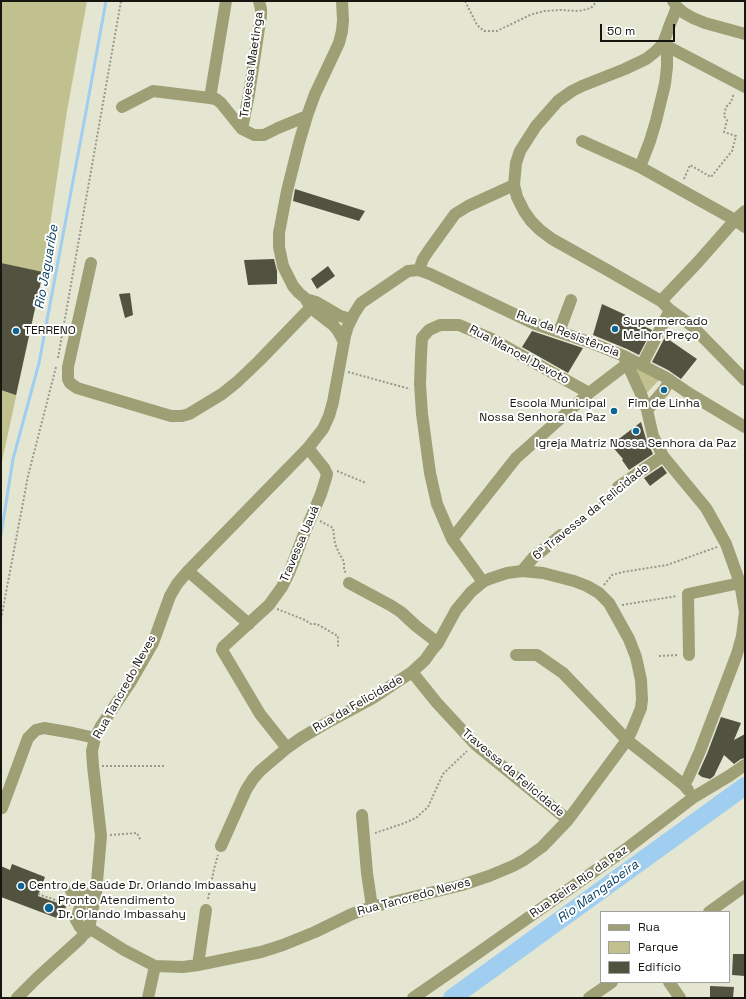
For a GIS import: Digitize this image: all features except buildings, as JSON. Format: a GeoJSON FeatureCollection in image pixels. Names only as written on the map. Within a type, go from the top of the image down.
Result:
{"type":"FeatureCollection","features":[{"type":"Feature","properties":{"kind":"street"},"geometry":{"type":"LineString","coordinates":[[210,98],[226,1]]}},
{"type":"Feature","properties":{"kind":"street","name":"Travessa Maetinga"},"geometry":{"type":"LineString","coordinates":[[242,128],[249,94],[259,28],[261,9],[259,1]]}},
{"type":"Feature","properties":{"kind":"street"},"geometry":{"type":"LineString","coordinates":[[342,1],[343,20],[339,43],[315,94],[298,143],[287,191],[279,240],[281,258],[286,273],[293,286],[298,293],[338,331],[344,342]]}},
{"type":"Feature","properties":{"kind":"street"},"geometry":{"type":"LineString","coordinates":[[675,4],[684,13],[693,18],[745,34]]}},
{"type":"Feature","properties":{"kind":"street"},"geometry":{"type":"LineString","coordinates":[[640,167],[650,141],[665,84],[667,66],[665,45],[675,4]]}},
{"type":"Feature","properties":{"kind":"street"},"geometry":{"type":"LineString","coordinates":[[665,45],[742,85]]}},
{"type":"Feature","properties":{"kind":"street"},"geometry":{"type":"LineString","coordinates":[[665,45],[646,59],[582,86],[558,101],[536,126],[520,151],[516,163],[514,185],[517,197],[524,211],[540,230],[552,239],[660,301],[691,325],[745,380]]}},
{"type":"Feature","properties":{"kind":"street"},"geometry":{"type":"LineString","coordinates":[[122,107],[153,91],[216,99],[242,128],[254,135],[264,135],[307,116]]}},
{"type":"Feature","properties":{"kind":"street"},"geometry":{"type":"LineString","coordinates":[[582,141],[640,167],[740,224]]}},
{"type":"Feature","properties":{"kind":"street"},"geometry":{"type":"LineString","coordinates":[[344,342],[351,319],[362,303],[408,271],[419,270],[423,259],[455,214],[468,206],[514,185]]}},
{"type":"Feature","properties":{"kind":"street"},"geometry":{"type":"LineString","coordinates":[[660,301],[698,262],[740,224],[745,210]]}},
{"type":"Feature","properties":{"kind":"street"},"geometry":{"type":"LineString","coordinates":[[91,263],[68,367],[68,379],[70,384],[77,388],[171,416],[177,417],[189,414],[222,394],[237,382],[310,303]]}},
{"type":"Feature","properties":{"kind":"street","name":"Rua da Resistência"},"geometry":{"type":"LineString","coordinates":[[419,270],[465,290],[534,324],[559,332],[625,360],[642,365],[670,380],[690,394],[745,427]]}},
{"type":"Feature","properties":{"kind":"street"},"geometry":{"type":"LineString","coordinates":[[559,332],[571,300]]}},
{"type":"Feature","properties":{"kind":"street"},"geometry":{"type":"LineString","coordinates":[[310,303],[340,316],[351,319]]}},
{"type":"Feature","properties":{"kind":"street"},"geometry":{"type":"LineString","coordinates":[[642,365],[670,310]]}},
{"type":"Feature","properties":{"kind":"street","name":"Rua Manoel Devoto"},"geometry":{"type":"LineString","coordinates":[[483,582],[452,539],[437,504],[430,473],[420,392],[422,338],[429,330],[440,325],[459,325],[492,339],[589,393]]}},
{"type":"Feature","properties":{"kind":"street","name":"Rua Tancredo Neves"},"geometry":{"type":"LineString","coordinates":[[344,342],[333,402],[323,430],[308,448],[177,584],[170,596],[153,642],[130,683],[101,726],[95,738],[92,751],[101,836],[96,893],[88,930],[155,966],[183,967],[198,965],[260,952],[284,945],[352,914],[372,907],[462,885],[489,876],[524,860],[542,847],[568,820],[627,740]]}},
{"type":"Feature","properties":{"kind":"street"},"geometry":{"type":"LineString","coordinates":[[452,539],[516,458],[625,360],[641,394],[647,410],[653,436],[663,456],[706,508],[726,544],[740,583],[745,612],[742,636],[733,665],[700,751],[684,785]]}},
{"type":"Feature","properties":{"kind":"street"},"geometry":{"type":"LineString","coordinates":[[647,410],[664,390],[670,380]]}},
{"type":"Feature","properties":{"kind":"street"},"geometry":{"type":"LineString","coordinates":[[308,448],[324,468]]}},
{"type":"Feature","properties":{"kind":"street","name":"6ª Travessa da Felicidade"},"geometry":{"type":"LineString","coordinates":[[618,487],[663,456]]}},
{"type":"Feature","properties":{"kind":"street","name":"Travessa Uauá"},"geometry":{"type":"LineString","coordinates":[[287,748],[260,714],[222,650],[223,647],[269,605],[282,587],[321,494],[326,478],[324,468]]}},
{"type":"Feature","properties":{"kind":"street","name":"6ª Travessa da Felicidade"},"geometry":{"type":"LineString","coordinates":[[522,571],[533,558],[561,535]]}},
{"type":"Feature","properties":{"kind":"street"},"geometry":{"type":"LineString","coordinates":[[188,571],[249,624]]}},
{"type":"Feature","properties":{"kind":"street","name":"Rua da Felicidade"},"geometry":{"type":"LineString","coordinates":[[221,846],[241,799],[253,779],[268,764],[287,748],[323,725],[373,698],[412,672],[425,660],[438,642],[456,610],[471,592],[483,582],[495,576],[522,571],[543,573],[574,581],[594,590],[609,603],[630,639],[641,680],[641,708],[627,740]]}},
{"type":"Feature","properties":{"kind":"street"},"geometry":{"type":"LineString","coordinates":[[349,583],[401,612],[416,626],[438,642]]}},
{"type":"Feature","properties":{"kind":"street"},"geometry":{"type":"LineString","coordinates":[[688,655],[688,594],[740,583]]}},
{"type":"Feature","properties":{"kind":"street"},"geometry":{"type":"LineString","coordinates":[[516,655],[537,655],[563,672],[627,740],[684,785],[694,797]]}},
{"type":"Feature","properties":{"kind":"street","name":"Travessa da Felicidade"},"geometry":{"type":"LineString","coordinates":[[412,672],[446,713],[475,744],[568,820]]}},
{"type":"Feature","properties":{"kind":"street"},"geometry":{"type":"LineString","coordinates":[[2,808],[28,738],[36,730],[44,728],[95,738]]}},
{"type":"Feature","properties":{"kind":"street","name":"Rua Beira Rio da Paz"},"geometry":{"type":"LineString","coordinates":[[413,998],[626,850],[694,797],[745,765]]}},
{"type":"Feature","properties":{"kind":"street"},"geometry":{"type":"LineString","coordinates":[[362,814],[367,873],[372,907]]}},
{"type":"Feature","properties":{"kind":"street"},"geometry":{"type":"LineString","coordinates":[[710,911],[745,886]]}},
{"type":"Feature","properties":{"kind":"street"},"geometry":{"type":"LineString","coordinates":[[71,891],[84,894],[96,893]]}},
{"type":"Feature","properties":{"kind":"street"},"geometry":{"type":"LineString","coordinates":[[17,998],[88,930],[80,927],[76,922],[84,894]]}},
{"type":"Feature","properties":{"kind":"street"},"geometry":{"type":"LineString","coordinates":[[198,965],[206,910]]}},
{"type":"Feature","properties":{"kind":"street"},"geometry":{"type":"LineString","coordinates":[[148,998],[155,966]]}},
{"type":"Feature","properties":{"kind":"street"},"geometry":{"type":"LineString","coordinates":[[589,998],[611,983]]}},
{"type":"Feature","properties":{"kind":"street"},"geometry":{"type":"LineString","coordinates":[[670,983],[680,998]]}},
{"type":"Feature","properties":{"kind":"path"},"geometry":{"type":"LineString","coordinates":[[1,620],[28,476],[55,371],[121,1]]}},
{"type":"Feature","properties":{"kind":"path"},"geometry":{"type":"LineString","coordinates":[[465,1],[477,25],[484,31],[497,31],[530,15],[544,11],[579,11],[592,8],[597,1]]}},
{"type":"Feature","properties":{"kind":"path"},"geometry":{"type":"LineString","coordinates":[[680,189],[690,165],[711,177],[732,151],[736,136],[724,132],[727,120],[724,116],[726,107],[742,85]]}},
{"type":"Feature","properties":{"kind":"path"},"geometry":{"type":"LineString","coordinates":[[340,370],[420,392]]}},
{"type":"Feature","properties":{"kind":"path"},"geometry":{"type":"LineString","coordinates":[[324,468],[338,471],[366,483]]}},
{"type":"Feature","properties":{"kind":"path","name":"6ª Travessa da Felicidade"},"geometry":{"type":"LineString","coordinates":[[561,535],[618,487]]}},
{"type":"Feature","properties":{"kind":"path"},"geometry":{"type":"LineString","coordinates":[[312,517],[333,528],[335,544],[344,562],[344,569],[349,583]]}},
{"type":"Feature","properties":{"kind":"path"},"geometry":{"type":"LineString","coordinates":[[603,598],[602,588],[612,575],[667,565],[726,544]]}},
{"type":"Feature","properties":{"kind":"path"},"geometry":{"type":"LineString","coordinates":[[612,609],[618,605],[688,594]]}},
{"type":"Feature","properties":{"kind":"path"},"geometry":{"type":"LineString","coordinates":[[269,605],[306,620],[311,624],[317,624],[338,636],[338,648]]}},
{"type":"Feature","properties":{"kind":"path"},"geometry":{"type":"LineString","coordinates":[[659,656],[688,655]]}},
{"type":"Feature","properties":{"kind":"path"},"geometry":{"type":"LineString","coordinates":[[364,836],[416,818],[428,807],[443,774],[475,744]]}},
{"type":"Feature","properties":{"kind":"path"},"geometry":{"type":"LineString","coordinates":[[93,766],[164,766]]}},
{"type":"Feature","properties":{"kind":"path"},"geometry":{"type":"LineString","coordinates":[[101,836],[137,833],[140,841]]}},
{"type":"Feature","properties":{"kind":"path"},"geometry":{"type":"LineString","coordinates":[[206,910],[214,869],[221,846]]}},
{"type":"Feature","properties":{"kind":"path"},"geometry":{"type":"LineString","coordinates":[[38,894],[79,908]]}},
{"type":"Feature","properties":{"kind":"green space"},"geometry":{"type":"Polygon","coordinates":[[[1,1],[87,1],[67,111],[43,272],[1,466],[1,1]]]}},
{"type":"Feature","properties":{"kind":"green space"},"geometry":{"type":"Polygon","coordinates":[[[631,362],[660,379],[646,394],[631,362]]]}},
{"type":"Feature","properties":{"kind":"waterway","name":"Rio Jaguaribe"},"geometry":{"type":"LineString","coordinates":[[1,535],[13,459],[39,363],[106,1]]}},
{"type":"Feature","properties":{"kind":"waterway","name":"Rio Mangabeira"},"geometry":{"type":"LineString","coordinates":[[452,998],[745,786]]}},
{"type":"Feature","properties":{"kind":"place","name":"Supermercado Melhor Preço"},"geometry":{"type":"Point","coordinates":[615,329]}},
{"type":"Feature","properties":{"kind":"place","name":"TERRENO"},"geometry":{"type":"Point","coordinates":[16,331]}},
{"type":"Feature","properties":{"kind":"place","name":"Fim de Linha"},"geometry":{"type":"Point","coordinates":[664,390]}},
{"type":"Feature","properties":{"kind":"place","name":"Escola Municipal Nossa Senhora da Paz"},"geometry":{"type":"Point","coordinates":[614,411]}},
{"type":"Feature","properties":{"kind":"place","name":"Igreja Matriz Nossa Senhora da Paz"},"geometry":{"type":"Point","coordinates":[636,431]}},
{"type":"Feature","properties":{"kind":"place","name":"Centro de Saúde Dr. Orlando Imbassahy"},"geometry":{"type":"Point","coordinates":[21,886]}},
{"type":"Feature","properties":{"kind":"place","name":"Pronto Atendimento Dr. Orlando Imbassahy"},"geometry":{"type":"Point","coordinates":[49,908]}}]}
